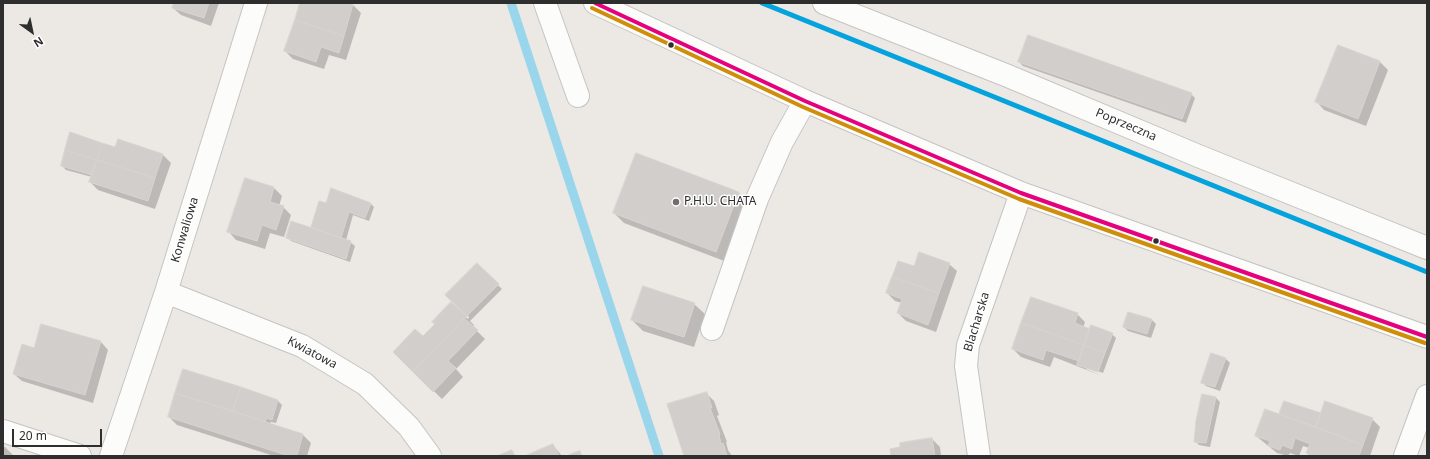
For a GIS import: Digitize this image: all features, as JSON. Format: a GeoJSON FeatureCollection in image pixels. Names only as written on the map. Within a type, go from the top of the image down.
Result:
{"type":"FeatureCollection","features":[{"type":"Feature","properties":{"kind":"street","name":"Konwaliowa"},"geometry":{"type":"LineString","coordinates":[[111,456],[166,292],[256,3]]}},
{"type":"Feature","properties":{"kind":"street"},"geometry":{"type":"LineString","coordinates":[[545,3],[578,96]]}},
{"type":"Feature","properties":{"kind":"street"},"geometry":{"type":"LineString","coordinates":[[595,3],[805,101],[1021,193],[1427,337]]}},
{"type":"Feature","properties":{"kind":"street","name":"Poprzeczna"},"geometry":{"type":"LineString","coordinates":[[824,3],[1008,76],[1196,155],[1427,248]]}},
{"type":"Feature","properties":{"kind":"street"},"geometry":{"type":"LineString","coordinates":[[712,329],[757,198],[773,161],[805,101]]}},
{"type":"Feature","properties":{"kind":"street","name":"Blacharska"},"geometry":{"type":"LineString","coordinates":[[979,456],[966,366],[968,345],[1021,193]]}},
{"type":"Feature","properties":{"kind":"street","name":"Kwiatowa"},"geometry":{"type":"LineString","coordinates":[[166,292],[302,346],[365,384],[409,427],[430,456]]}},
{"type":"Feature","properties":{"kind":"street"},"geometry":{"type":"LineString","coordinates":[[1405,456],[1427,396]]}},
{"type":"Feature","properties":{"kind":"street"},"geometry":{"type":"LineString","coordinates":[[3,431],[80,456]]}},
{"type":"Feature","properties":{"kind":"building"},"geometry":{"type":"Polygon","coordinates":[[[174,3],[209,3],[204,18],[172,8],[174,3]]]}},
{"type":"Feature","properties":{"kind":"building"},"geometry":{"type":"Polygon","coordinates":[[[300,3],[353,4],[344,36],[295,20],[300,3]]]}},
{"type":"Feature","properties":{"kind":"building"},"geometry":{"type":"Polygon","coordinates":[[[295,20],[344,36],[339,53],[321,47],[316,62],[284,51],[295,20]]]}},
{"type":"Feature","properties":{"kind":"building"},"geometry":{"type":"Polygon","coordinates":[[[1028,35],[1192,93],[1182,119],[1018,62],[1028,35]]]}},
{"type":"Feature","properties":{"kind":"building"},"geometry":{"type":"Polygon","coordinates":[[[1338,45],[1380,61],[1358,119],[1315,102],[1338,45]]]}},
{"type":"Feature","properties":{"kind":"building"},"geometry":{"type":"Polygon","coordinates":[[[70,132],[102,143],[97,160],[65,150],[70,132]]]}},
{"type":"Feature","properties":{"kind":"building"},"geometry":{"type":"Polygon","coordinates":[[[118,139],[163,154],[155,178],[97,160],[102,143],[115,147],[118,139]]]}},
{"type":"Feature","properties":{"kind":"building"},"geometry":{"type":"Polygon","coordinates":[[[65,150],[97,160],[92,175],[61,166],[65,150]]]}},
{"type":"Feature","properties":{"kind":"building","name":"P.H.U. CHATA"},"geometry":{"type":"Polygon","coordinates":[[[636,153],[739,192],[716,252],[613,213],[636,153]]]}},
{"type":"Feature","properties":{"kind":"building"},"geometry":{"type":"Polygon","coordinates":[[[97,160],[155,178],[148,201],[89,182],[97,160]]]}},
{"type":"Feature","properties":{"kind":"building"},"geometry":{"type":"Polygon","coordinates":[[[245,178],[274,187],[270,202],[284,206],[276,230],[262,225],[257,241],[227,232],[245,178]]]}},
{"type":"Feature","properties":{"kind":"building"},"geometry":{"type":"Polygon","coordinates":[[[331,188],[371,203],[365,218],[349,212],[341,238],[311,227],[319,201],[326,203],[331,188]]]}},
{"type":"Feature","properties":{"kind":"building"},"geometry":{"type":"Polygon","coordinates":[[[291,221],[351,241],[346,259],[286,238],[291,221]]]}},
{"type":"Feature","properties":{"kind":"building"},"geometry":{"type":"Polygon","coordinates":[[[919,252],[950,263],[939,293],[892,277],[898,261],[914,266],[919,252]]]}},
{"type":"Feature","properties":{"kind":"building"},"geometry":{"type":"Polygon","coordinates":[[[477,263],[499,284],[467,316],[445,295],[477,263]]]}},
{"type":"Feature","properties":{"kind":"building"},"geometry":{"type":"Polygon","coordinates":[[[892,277],[939,293],[928,325],[897,313],[902,299],[886,293],[892,277]]]}},
{"type":"Feature","properties":{"kind":"building"},"geometry":{"type":"Polygon","coordinates":[[[643,286],[695,303],[684,337],[631,320],[643,286]]]}},
{"type":"Feature","properties":{"kind":"building"},"geometry":{"type":"Polygon","coordinates":[[[1031,297],[1078,313],[1075,323],[1090,329],[1084,345],[1021,323],[1031,297]]]}},
{"type":"Feature","properties":{"kind":"building"},"geometry":{"type":"Polygon","coordinates":[[[451,302],[467,316],[413,372],[393,352],[415,329],[423,336],[435,324],[432,322],[451,302]]]}},
{"type":"Feature","properties":{"kind":"building"},"geometry":{"type":"Polygon","coordinates":[[[1128,312],[1152,319],[1147,334],[1123,327],[1128,312]]]}},
{"type":"Feature","properties":{"kind":"building"},"geometry":{"type":"Polygon","coordinates":[[[465,319],[478,330],[448,361],[456,368],[433,392],[413,372],[465,319]]]}},
{"type":"Feature","properties":{"kind":"building"},"geometry":{"type":"Polygon","coordinates":[[[1021,323],[1084,345],[1079,361],[1046,350],[1043,360],[1012,349],[1021,323]]]}},
{"type":"Feature","properties":{"kind":"building"},"geometry":{"type":"Polygon","coordinates":[[[41,324],[101,341],[85,395],[13,374],[22,344],[34,348],[41,324]]]}},
{"type":"Feature","properties":{"kind":"building"},"geometry":{"type":"Polygon","coordinates":[[[1091,325],[1113,333],[1105,353],[1084,345],[1091,325]]]}},
{"type":"Feature","properties":{"kind":"building"},"geometry":{"type":"Polygon","coordinates":[[[1084,345],[1105,353],[1098,372],[1077,365],[1084,345]]]}},
{"type":"Feature","properties":{"kind":"building"},"geometry":{"type":"Polygon","coordinates":[[[1211,353],[1226,358],[1215,387],[1201,383],[1211,353]]]}},
{"type":"Feature","properties":{"kind":"building"},"geometry":{"type":"Polygon","coordinates":[[[183,369],[241,387],[233,411],[175,393],[183,369]]]}},
{"type":"Feature","properties":{"kind":"building"},"geometry":{"type":"Polygon","coordinates":[[[241,387],[278,400],[272,420],[267,418],[265,422],[233,411],[241,387]]]}},
{"type":"Feature","properties":{"kind":"building"},"geometry":{"type":"Polygon","coordinates":[[[707,392],[712,408],[710,408],[720,434],[721,444],[723,443],[727,456],[684,456],[667,404],[707,392]]]}},
{"type":"Feature","properties":{"kind":"building"},"geometry":{"type":"Polygon","coordinates":[[[175,393],[303,434],[297,456],[289,456],[168,417],[175,393]]]}},
{"type":"Feature","properties":{"kind":"building"},"geometry":{"type":"Polygon","coordinates":[[[1202,394],[1216,397],[1206,443],[1194,442],[1196,421],[1202,394]]]}},
{"type":"Feature","properties":{"kind":"building"},"geometry":{"type":"Polygon","coordinates":[[[1284,401],[1321,413],[1316,427],[1279,414],[1284,401]]]}},
{"type":"Feature","properties":{"kind":"building"},"geometry":{"type":"Polygon","coordinates":[[[1325,401],[1373,418],[1363,445],[1316,427],[1325,401]]]}},
{"type":"Feature","properties":{"kind":"building"},"geometry":{"type":"Polygon","coordinates":[[[1265,409],[1363,445],[1359,456],[1314,456],[1306,453],[1310,444],[1295,438],[1292,449],[1282,445],[1280,450],[1268,446],[1270,441],[1255,436],[1265,409]]]}},
{"type":"Feature","properties":{"kind":"building"},"geometry":{"type":"Polygon","coordinates":[[[932,438],[935,456],[891,456],[890,449],[900,447],[900,443],[932,438]]]}},
{"type":"Feature","properties":{"kind":"building"},"geometry":{"type":"Polygon","coordinates":[[[553,444],[559,456],[525,456],[553,444]]]}},
{"type":"Feature","properties":{"kind":"building"},"geometry":{"type":"Polygon","coordinates":[[[512,450],[515,456],[497,456],[512,450]]]}},
{"type":"Feature","properties":{"kind":"building"},"geometry":{"type":"Polygon","coordinates":[[[580,451],[582,456],[567,456],[573,453],[580,451]]]}},
{"type":"Feature","properties":{"kind":"waterway"},"geometry":{"type":"LineString","coordinates":[[511,3],[659,456]]}},
{"type":"Feature","properties":{"kind":"transit line"},"geometry":{"type":"LineString","coordinates":[[595,3],[805,101],[1021,193],[1427,337]]}},
{"type":"Feature","properties":{"kind":"transit line"},"geometry":{"type":"LineString","coordinates":[[762,3],[1427,272]]}},
{"type":"Feature","properties":{"kind":"transit line"},"geometry":{"type":"LineString","coordinates":[[592,8],[803,107],[1019,199],[1425,343]]}},
{"type":"Feature","properties":{"kind":"place","name":"P.H.U. CHATA"},"geometry":{"type":"Point","coordinates":[676,202]}}]}
